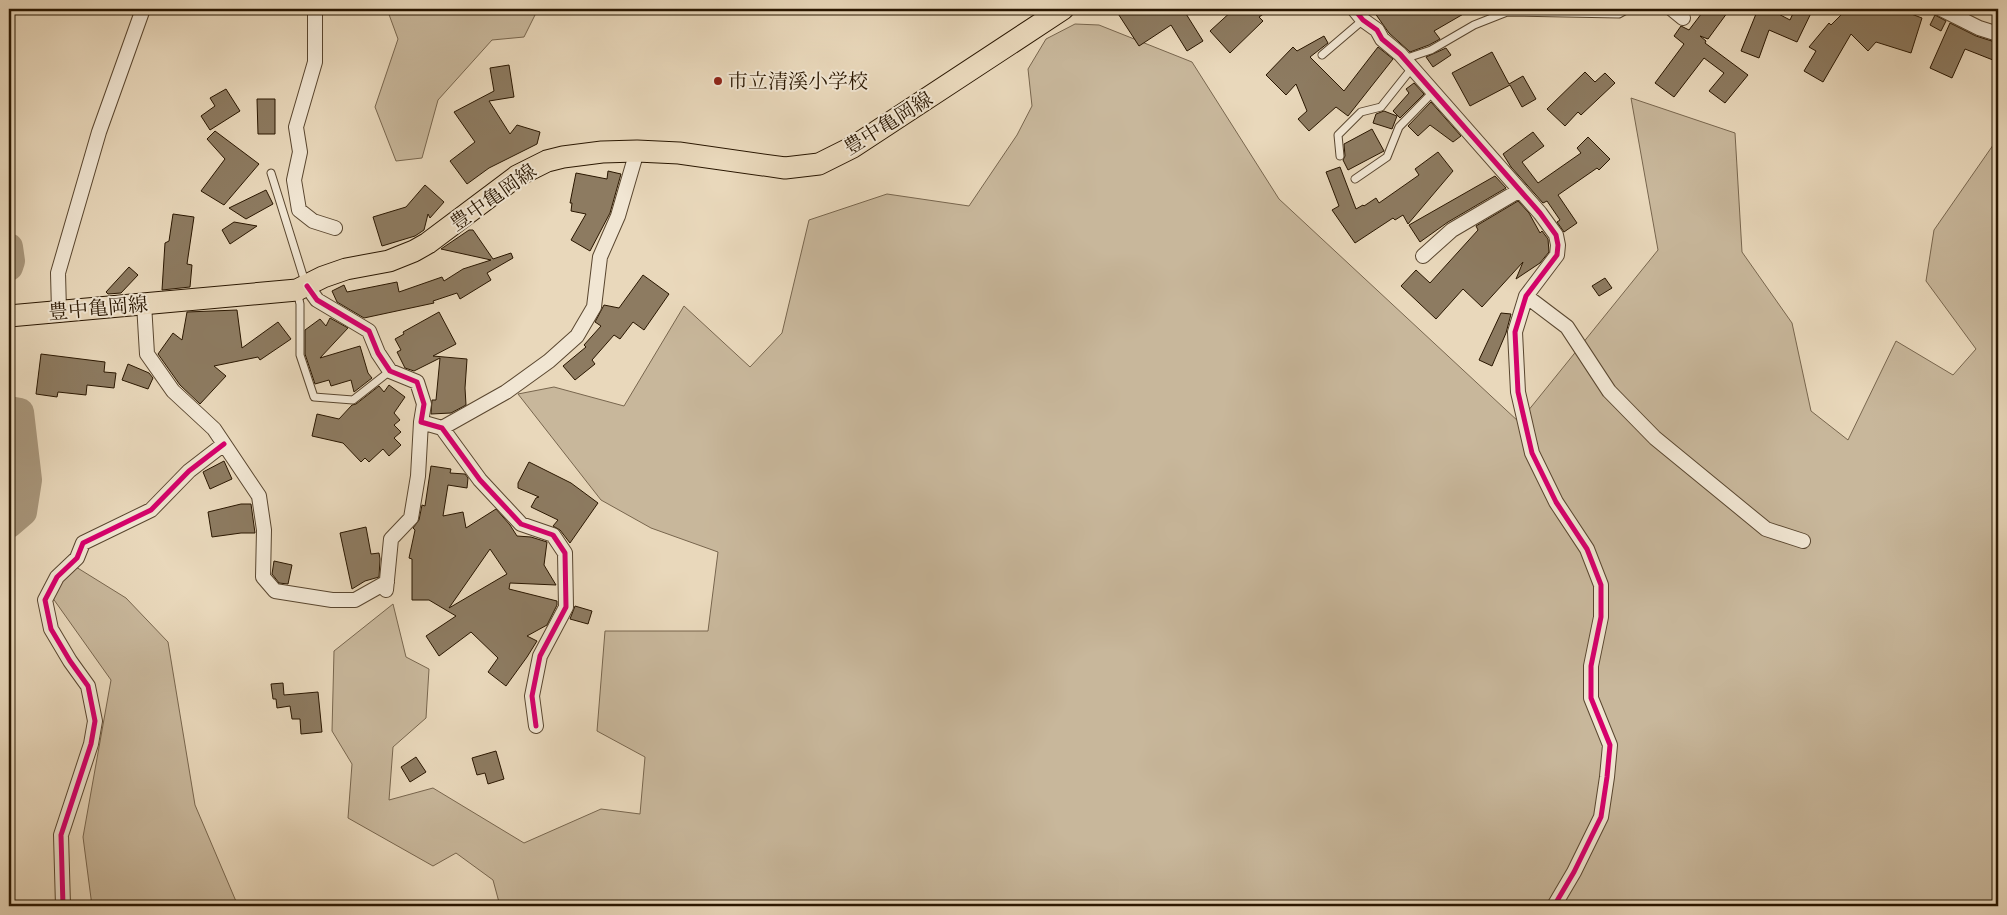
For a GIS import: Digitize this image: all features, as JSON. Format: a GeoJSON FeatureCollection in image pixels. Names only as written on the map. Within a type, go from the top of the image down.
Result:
{"type":"FeatureCollection","features":[{"type":"Feature","properties":{"kind":"main road","name":"豊中亀岡線"},"geometry":{"type":"LineString","coordinates":[[9,316],[302,288],[323,277],[346,269],[389,261],[414,251],[428,243],[517,176],[547,160],[583,154],[638,151],[679,153],[785,168],[819,164],[853,147],[1063,9]]}},
{"type":"Feature","properties":{"kind":"street"},"geometry":{"type":"LineString","coordinates":[[59,311],[58,273],[99,132],[143,9]]}},
{"type":"Feature","properties":{"kind":"street"},"geometry":{"type":"LineString","coordinates":[[315,9],[315,62],[296,127],[300,152],[294,180],[299,210],[313,221],[334,228]]}},
{"type":"Feature","properties":{"kind":"street"},"geometry":{"type":"LineString","coordinates":[[1354,9],[1408,63],[1520,190],[1556,235],[1557,255],[1526,296],[1515,332],[1518,392],[1532,454],[1556,502],[1587,548],[1601,585],[1601,617],[1591,666],[1591,698],[1610,745],[1601,816],[1574,872],[1554,906]]}},
{"type":"Feature","properties":{"kind":"street"},"geometry":{"type":"LineString","coordinates":[[1672,9],[1683,18]]}},
{"type":"Feature","properties":{"kind":"street"},"geometry":{"type":"LineString","coordinates":[[1941,9],[1979,28],[1998,34]]}},
{"type":"Feature","properties":{"kind":"street"},"geometry":{"type":"LineString","coordinates":[[442,428],[506,392],[549,361],[577,336],[594,307],[600,257],[618,216],[638,151]]}},
{"type":"Feature","properties":{"kind":"street"},"geometry":{"type":"LineString","coordinates":[[1423,256],[1452,230],[1520,190]]}},
{"type":"Feature","properties":{"kind":"street"},"geometry":{"type":"LineString","coordinates":[[144,304],[147,354],[173,391],[214,429],[259,496],[264,530],[263,578],[275,591],[332,600],[355,600],[386,588],[392,539],[411,518],[418,476],[424,404],[417,382],[390,371],[378,353],[369,331],[317,300],[302,288]]}},
{"type":"Feature","properties":{"kind":"street"},"geometry":{"type":"LineString","coordinates":[[1526,296],[1567,327],[1609,391],[1654,438],[1766,529],[1803,541]]}},
{"type":"Feature","properties":{"kind":"street"},"geometry":{"type":"LineString","coordinates":[[421,422],[442,428],[480,480],[521,524],[553,535],[565,553],[566,607],[540,656],[532,696],[536,726]]}},
{"type":"Feature","properties":{"kind":"street"},"geometry":{"type":"LineString","coordinates":[[63,906],[61,835],[91,744],[95,721],[88,686],[51,630],[45,600],[57,577],[77,558],[83,543],[151,510],[189,471],[224,444]]}},
{"type":"Feature","properties":{"kind":"lane"},"geometry":{"type":"LineString","coordinates":[[1340,156],[1338,135],[1362,112],[1381,107],[1408,63],[1474,25],[1507,12],[1619,14],[1628,9]]}},
{"type":"Feature","properties":{"kind":"lane"},"geometry":{"type":"LineString","coordinates":[[1322,55],[1363,20]]}},
{"type":"Feature","properties":{"kind":"lane"},"geometry":{"type":"LineString","coordinates":[[1355,178],[1387,157],[1400,128],[1433,92]]}},
{"type":"Feature","properties":{"kind":"lane"},"geometry":{"type":"LineString","coordinates":[[271,173],[302,288],[300,304],[300,355],[314,397],[353,400],[390,371]]}},
{"type":"Feature","properties":{"kind":"shaded area"},"geometry":{"type":"Polygon","coordinates":[[[387,9],[538,9],[524,37],[492,40],[438,100],[422,158],[396,161],[375,107],[398,39],[387,9]]]}},
{"type":"Feature","properties":{"kind":"shaded area"},"geometry":{"type":"Polygon","coordinates":[[[1075,24],[1099,25],[1192,62],[1279,199],[1519,422],[1658,250],[1631,98],[1735,133],[1742,252],[1792,323],[1811,411],[1848,440],[1896,341],[1953,375],[1976,349],[1926,281],[1934,230],[1998,138],[1998,906],[500,906],[493,880],[456,853],[433,866],[348,818],[352,764],[332,731],[334,651],[393,604],[406,657],[429,669],[426,718],[393,747],[389,800],[433,788],[524,843],[601,809],[640,814],[645,757],[597,731],[605,631],[708,631],[718,552],[651,528],[601,500],[518,394],[554,387],[624,406],[684,306],[750,367],[782,333],[809,220],[887,194],[969,206],[1017,135],[1032,106],[1028,69],[1046,39],[1075,24]]]}},
{"type":"Feature","properties":{"kind":"shaded area"},"geometry":{"type":"Polygon","coordinates":[[[76,567],[126,598],[168,642],[195,805],[238,906],[92,906],[83,837],[111,680],[47,590],[76,567]]]}},
{"type":"Feature","properties":{"kind":"building"},"geometry":{"type":"Polygon","coordinates":[[[1115,9],[1183,9],[1203,41],[1187,51],[1171,25],[1139,46],[1115,9]]]}},
{"type":"Feature","properties":{"kind":"building"},"geometry":{"type":"Polygon","coordinates":[[[1234,9],[1271,9],[1259,17],[1263,21],[1230,53],[1210,31],[1234,9]]]}},
{"type":"Feature","properties":{"kind":"building"},"geometry":{"type":"Polygon","coordinates":[[[1372,9],[1472,9],[1434,31],[1440,39],[1410,52],[1389,33],[1372,9]]]}},
{"type":"Feature","properties":{"kind":"building"},"geometry":{"type":"Polygon","coordinates":[[[1705,9],[1730,9],[1708,39],[1700,36],[1706,41],[1705,43],[1748,75],[1725,103],[1709,91],[1724,73],[1704,58],[1674,97],[1655,83],[1684,44],[1674,36],[1681,26],[1689,30],[1705,9]]]}},
{"type":"Feature","properties":{"kind":"building"},"geometry":{"type":"Polygon","coordinates":[[[1758,9],[1769,9],[1790,20],[1795,9],[1813,9],[1797,42],[1769,30],[1759,58],[1741,51],[1758,9]]]}},
{"type":"Feature","properties":{"kind":"building"},"geometry":{"type":"Polygon","coordinates":[[[1847,9],[1898,9],[1922,18],[1911,53],[1876,42],[1868,51],[1851,34],[1823,82],[1804,71],[1816,51],[1809,47],[1829,23],[1831,25],[1847,9]]]}},
{"type":"Feature","properties":{"kind":"building"},"geometry":{"type":"Polygon","coordinates":[[[1935,15],[1946,21],[1941,31],[1930,25],[1935,15]]]}},
{"type":"Feature","properties":{"kind":"building"},"geometry":{"type":"Polygon","coordinates":[[[1950,23],[1976,36],[1998,43],[1998,62],[1965,49],[1952,78],[1930,68],[1950,23]]]}},
{"type":"Feature","properties":{"kind":"building"},"geometry":{"type":"Polygon","coordinates":[[[1324,36],[1328,43],[1310,57],[1344,91],[1378,47],[1393,59],[1348,116],[1336,107],[1309,131],[1298,119],[1307,111],[1296,84],[1286,95],[1266,75],[1293,47],[1297,51],[1324,36]]]}},
{"type":"Feature","properties":{"kind":"building"},"geometry":{"type":"Polygon","coordinates":[[[1446,48],[1451,55],[1433,67],[1426,57],[1446,48]]]}},
{"type":"Feature","properties":{"kind":"building"},"geometry":{"type":"Polygon","coordinates":[[[1492,52],[1509,84],[1523,76],[1536,99],[1522,107],[1510,85],[1470,106],[1452,73],[1492,52]]]}},
{"type":"Feature","properties":{"kind":"building"},"geometry":{"type":"Polygon","coordinates":[[[509,65],[514,97],[489,101],[510,134],[517,125],[540,132],[537,144],[489,168],[467,184],[450,161],[475,142],[454,112],[494,91],[490,68],[509,65]]]}},
{"type":"Feature","properties":{"kind":"building"},"geometry":{"type":"Polygon","coordinates":[[[1585,72],[1595,82],[1605,73],[1615,83],[1581,115],[1578,112],[1565,126],[1547,109],[1585,72]]]}},
{"type":"Feature","properties":{"kind":"building"},"geometry":{"type":"Polygon","coordinates":[[[1414,83],[1424,94],[1400,118],[1393,111],[1409,93],[1406,89],[1414,83]]]}},
{"type":"Feature","properties":{"kind":"building"},"geometry":{"type":"Polygon","coordinates":[[[226,89],[240,111],[210,130],[201,116],[215,106],[210,98],[226,89]]]}},
{"type":"Feature","properties":{"kind":"building"},"geometry":{"type":"Polygon","coordinates":[[[257,99],[275,99],[275,134],[258,134],[257,99]]]}},
{"type":"Feature","properties":{"kind":"building"},"geometry":{"type":"Polygon","coordinates":[[[1431,102],[1461,136],[1453,142],[1430,125],[1418,136],[1408,126],[1431,102]]]}},
{"type":"Feature","properties":{"kind":"building"},"geometry":{"type":"Polygon","coordinates":[[[1384,111],[1397,116],[1392,129],[1373,123],[1376,114],[1384,111]]]}},
{"type":"Feature","properties":{"kind":"building"},"geometry":{"type":"Polygon","coordinates":[[[1372,129],[1384,151],[1348,170],[1343,160],[1345,156],[1344,144],[1372,129]]]}},
{"type":"Feature","properties":{"kind":"building"},"geometry":{"type":"Polygon","coordinates":[[[215,131],[259,164],[224,205],[201,191],[225,159],[207,139],[215,131]]]}},
{"type":"Feature","properties":{"kind":"building"},"geometry":{"type":"Polygon","coordinates":[[[1533,132],[1544,146],[1522,162],[1538,183],[1581,153],[1577,148],[1588,137],[1610,159],[1599,170],[1597,168],[1558,195],[1577,223],[1564,232],[1557,222],[1560,220],[1547,201],[1543,203],[1511,167],[1503,154],[1533,132]]]}},
{"type":"Feature","properties":{"kind":"building"},"geometry":{"type":"Polygon","coordinates":[[[1438,152],[1453,171],[1408,224],[1403,215],[1395,220],[1393,218],[1355,243],[1332,210],[1339,206],[1326,172],[1340,167],[1356,209],[1376,198],[1379,203],[1419,175],[1415,169],[1438,152]]]}},
{"type":"Feature","properties":{"kind":"building"},"geometry":{"type":"Polygon","coordinates":[[[608,171],[621,174],[610,213],[590,251],[571,240],[586,214],[571,211],[572,203],[570,203],[576,173],[607,179],[608,171]]]}},
{"type":"Feature","properties":{"kind":"building"},"geometry":{"type":"Polygon","coordinates":[[[1495,176],[1506,188],[1448,222],[1420,242],[1409,225],[1495,176]]]}},
{"type":"Feature","properties":{"kind":"building"},"geometry":{"type":"Polygon","coordinates":[[[425,185],[444,202],[430,218],[428,214],[424,230],[415,236],[382,246],[373,217],[406,207],[425,185]]]}},
{"type":"Feature","properties":{"kind":"building"},"geometry":{"type":"Polygon","coordinates":[[[266,190],[273,204],[246,219],[229,208],[266,190]]]}},
{"type":"Feature","properties":{"kind":"building"},"geometry":{"type":"Polygon","coordinates":[[[1518,201],[1529,213],[1540,233],[1542,231],[1548,239],[1549,252],[1540,263],[1516,279],[1523,262],[1482,307],[1463,289],[1436,319],[1401,286],[1416,270],[1430,283],[1478,230],[1476,226],[1518,201]]]}},
{"type":"Feature","properties":{"kind":"building"},"geometry":{"type":"Polygon","coordinates":[[[173,214],[194,217],[187,264],[192,265],[190,287],[162,290],[165,243],[169,241],[173,214]]]}},
{"type":"Feature","properties":{"kind":"building"},"geometry":{"type":"Polygon","coordinates":[[[234,222],[257,226],[230,244],[222,230],[234,222]]]}},
{"type":"Feature","properties":{"kind":"building"},"geometry":{"type":"Polygon","coordinates":[[[469,230],[473,230],[493,259],[511,253],[513,258],[487,273],[491,280],[460,299],[457,293],[433,301],[434,303],[364,318],[337,302],[332,291],[344,285],[347,292],[397,282],[399,292],[442,277],[444,281],[463,269],[491,260],[441,249],[469,230]]]}},
{"type":"Feature","properties":{"kind":"building"},"geometry":{"type":"Polygon","coordinates":[[[129,267],[138,275],[121,293],[108,294],[106,292],[129,267]]]}},
{"type":"Feature","properties":{"kind":"building"},"geometry":{"type":"Polygon","coordinates":[[[643,275],[669,294],[644,330],[633,322],[620,339],[614,335],[592,360],[595,364],[575,380],[563,366],[586,347],[584,345],[601,326],[595,322],[604,305],[619,308],[643,275]]]}},
{"type":"Feature","properties":{"kind":"building"},"geometry":{"type":"Polygon","coordinates":[[[1605,278],[1612,288],[1599,296],[1592,286],[1605,278]]]}},
{"type":"Feature","properties":{"kind":"building"},"geometry":{"type":"Polygon","coordinates":[[[237,310],[242,348],[278,322],[291,339],[260,360],[258,357],[214,366],[226,376],[200,404],[180,385],[158,354],[173,333],[182,340],[187,312],[237,310]]]}},
{"type":"Feature","properties":{"kind":"building"},"geometry":{"type":"Polygon","coordinates":[[[439,312],[456,344],[433,356],[467,359],[466,405],[451,413],[431,414],[432,400],[436,400],[440,358],[414,371],[405,368],[397,352],[401,350],[395,339],[404,334],[403,332],[439,312]]]}},
{"type":"Feature","properties":{"kind":"building"},"geometry":{"type":"Polygon","coordinates":[[[1501,313],[1511,314],[1506,333],[1492,366],[1479,360],[1501,313]]]}},
{"type":"Feature","properties":{"kind":"building"},"geometry":{"type":"Polygon","coordinates":[[[330,318],[348,328],[320,358],[360,346],[368,373],[372,378],[354,392],[351,380],[331,386],[329,380],[315,384],[305,354],[305,330],[320,319],[326,326],[330,318]]]}},
{"type":"Feature","properties":{"kind":"building"},"geometry":{"type":"Polygon","coordinates":[[[41,354],[105,362],[104,372],[116,373],[114,388],[87,385],[86,395],[58,392],[57,397],[36,394],[41,354]]]}},
{"type":"Feature","properties":{"kind":"building"},"geometry":{"type":"Polygon","coordinates":[[[128,364],[149,373],[153,378],[148,389],[122,380],[128,364]]]}},
{"type":"Feature","properties":{"kind":"building"},"geometry":{"type":"Polygon","coordinates":[[[389,385],[405,397],[394,413],[400,420],[394,425],[401,432],[394,438],[401,445],[389,456],[383,449],[369,462],[365,458],[361,462],[343,443],[312,436],[317,414],[339,419],[352,405],[379,386],[384,392],[389,385]]]}},
{"type":"Feature","properties":{"kind":"building"},"geometry":{"type":"Polygon","coordinates":[[[224,461],[232,479],[210,489],[203,472],[224,461]]]}},
{"type":"Feature","properties":{"kind":"building"},"geometry":{"type":"Polygon","coordinates":[[[529,462],[571,483],[598,503],[570,543],[560,530],[553,526],[558,520],[531,507],[536,498],[539,497],[518,488],[518,483],[529,462]]]}},
{"type":"Feature","properties":{"kind":"building"},"geometry":{"type":"Polygon","coordinates":[[[431,466],[451,469],[450,473],[465,474],[468,478],[467,488],[448,485],[443,516],[463,512],[466,528],[496,509],[517,536],[531,537],[547,542],[544,565],[556,585],[510,583],[509,589],[557,601],[557,605],[547,625],[527,636],[537,641],[506,686],[488,672],[498,658],[471,632],[439,656],[426,636],[456,616],[429,600],[412,600],[412,559],[409,558],[415,530],[413,528],[419,520],[422,505],[425,506],[431,466]],[[490,549],[449,608],[507,574],[490,549]]]}},
{"type":"Feature","properties":{"kind":"building"},"geometry":{"type":"Polygon","coordinates":[[[241,504],[251,504],[255,533],[212,537],[208,512],[241,504]]]}},
{"type":"Feature","properties":{"kind":"building"},"geometry":{"type":"Polygon","coordinates":[[[366,527],[371,554],[379,553],[379,577],[365,581],[352,589],[340,533],[366,527]]]}},
{"type":"Feature","properties":{"kind":"building"},"geometry":{"type":"Polygon","coordinates":[[[274,561],[292,565],[288,584],[279,583],[272,574],[274,561]]]}},
{"type":"Feature","properties":{"kind":"building"},"geometry":{"type":"Polygon","coordinates":[[[575,606],[592,611],[588,624],[570,619],[575,606]]]}},
{"type":"Feature","properties":{"kind":"building"},"geometry":{"type":"Polygon","coordinates":[[[283,683],[284,695],[318,692],[322,732],[301,734],[300,719],[292,719],[290,706],[277,708],[276,699],[273,699],[271,684],[283,683]]]}},
{"type":"Feature","properties":{"kind":"building"},"geometry":{"type":"Polygon","coordinates":[[[496,751],[504,779],[488,784],[485,773],[477,775],[472,758],[496,751]]]}},
{"type":"Feature","properties":{"kind":"building"},"geometry":{"type":"Polygon","coordinates":[[[416,757],[426,772],[410,782],[401,767],[416,757]]]}},
{"type":"Feature","properties":{"kind":"waterway"},"geometry":{"type":"LineString","coordinates":[[9,247],[11,261],[9,267]]}},
{"type":"Feature","properties":{"kind":"waterway"},"geometry":{"type":"LineString","coordinates":[[9,410],[20,412],[28,480],[23,512],[9,524]]}},
{"type":"Feature","properties":{"kind":"cycle path"},"geometry":{"type":"LineString","coordinates":[[1354,9],[1363,20],[1377,30],[1382,39],[1400,54],[1540,213],[1556,235],[1557,255],[1526,296],[1515,332],[1518,392],[1532,453],[1556,502],[1587,549],[1601,585],[1601,617],[1591,666],[1591,698],[1610,745],[1601,817],[1574,872],[1554,906]]}},
{"type":"Feature","properties":{"kind":"cycle path"},"geometry":{"type":"LineString","coordinates":[[307,286],[317,300],[369,331],[378,353],[390,371],[417,382],[424,404],[421,422],[442,428],[480,480],[521,524],[553,535],[565,553],[566,607],[540,656],[532,696],[536,726]]}},
{"type":"Feature","properties":{"kind":"cycle path"},"geometry":{"type":"LineString","coordinates":[[63,906],[61,835],[91,744],[95,721],[88,686],[51,629],[45,600],[57,577],[77,558],[83,543],[151,510],[189,471],[224,444]]}},
{"type":"Feature","properties":{"kind":"place","name":"市立清溪小学校"},"geometry":{"type":"Point","coordinates":[718,81]}}]}
